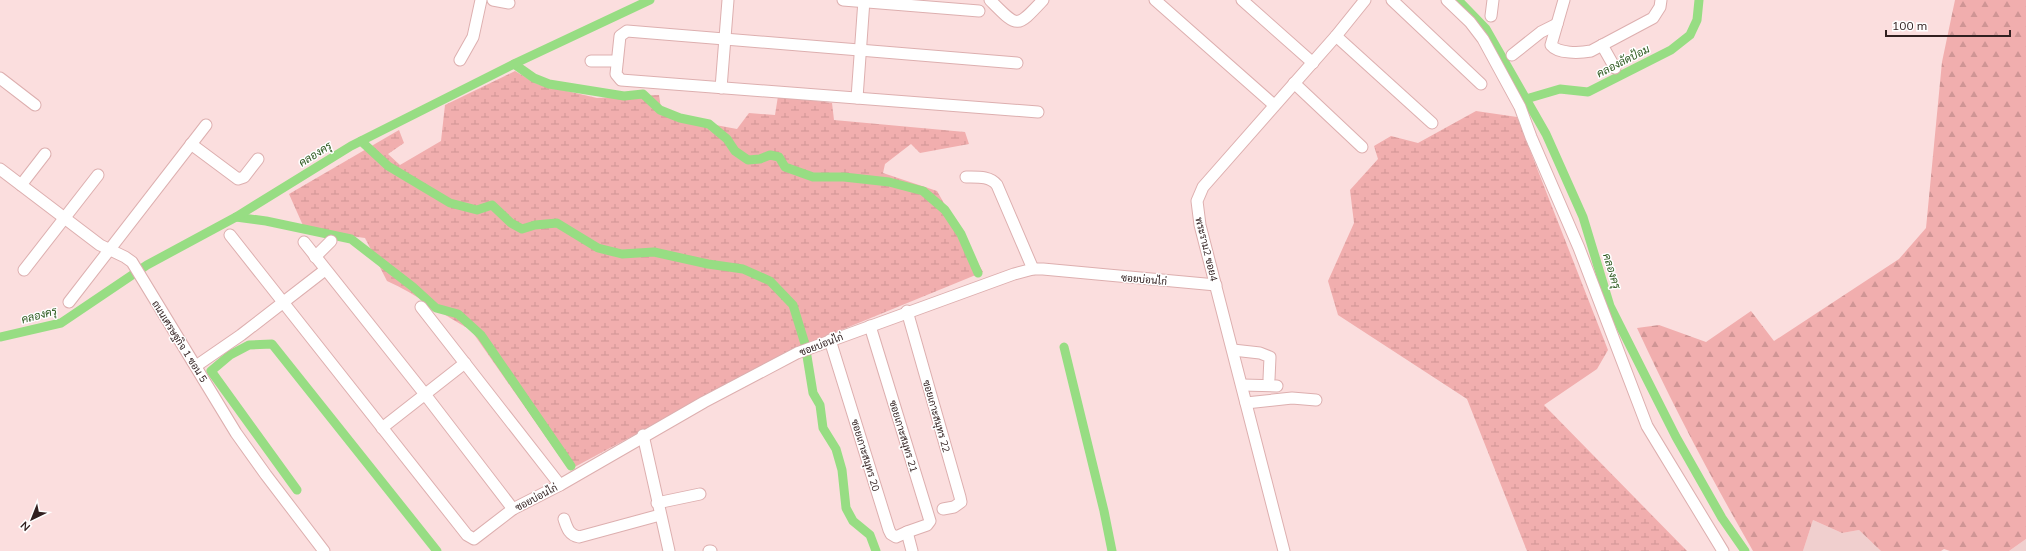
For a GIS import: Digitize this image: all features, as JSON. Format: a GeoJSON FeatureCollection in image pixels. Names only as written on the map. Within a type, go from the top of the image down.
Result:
{"type":"FeatureCollection","features":[{"type":"Feature","properties":{"kind":"street"},"geometry":{"type":"LineString","coordinates":[[460,60],[473,37],[481,0]]}},
{"type":"Feature","properties":{"kind":"street"},"geometry":{"type":"LineString","coordinates":[[493,0],[509,3]]}},
{"type":"Feature","properties":{"kind":"street"},"geometry":{"type":"LineString","coordinates":[[721,88],[728,0]]}},
{"type":"Feature","properties":{"kind":"street"},"geometry":{"type":"LineString","coordinates":[[843,0],[979,11]]}},
{"type":"Feature","properties":{"kind":"street"},"geometry":{"type":"LineString","coordinates":[[990,0],[1011,21],[1016,23],[1025,19],[1043,0]]}},
{"type":"Feature","properties":{"kind":"street"},"geometry":{"type":"LineString","coordinates":[[1155,0],[1274,105]]}},
{"type":"Feature","properties":{"kind":"street"},"geometry":{"type":"LineString","coordinates":[[1242,0],[1313,63]]}},
{"type":"Feature","properties":{"kind":"street","name":"พระราม2 ซอย4"},"geometry":{"type":"LineString","coordinates":[[1284,551],[1198,216],[1197,201],[1203,187],[1274,105],[1313,63],[1365,0]]}},
{"type":"Feature","properties":{"kind":"street"},"geometry":{"type":"LineString","coordinates":[[1392,0],[1481,84]]}},
{"type":"Feature","properties":{"kind":"street"},"geometry":{"type":"LineString","coordinates":[[1447,0],[1470,22],[1483,39],[1520,107],[1531,138],[1579,248],[1646,426],[1723,551]]}},
{"type":"Feature","properties":{"kind":"street"},"geometry":{"type":"LineString","coordinates":[[1491,16],[1493,0]]}},
{"type":"Feature","properties":{"kind":"street"},"geometry":{"type":"LineString","coordinates":[[1564,0],[1551,45],[1553,48],[1581,53],[1591,51],[1653,18],[1660,7],[1661,0]]}},
{"type":"Feature","properties":{"kind":"street"},"geometry":{"type":"LineString","coordinates":[[857,98],[864,1]]}},
{"type":"Feature","properties":{"kind":"street"},"geometry":{"type":"LineString","coordinates":[[1512,54],[1541,32],[1557,24]]}},
{"type":"Feature","properties":{"kind":"street"},"geometry":{"type":"LineString","coordinates":[[1017,63],[627,31],[620,36],[616,74],[621,80],[1038,112]]}},
{"type":"Feature","properties":{"kind":"street"},"geometry":{"type":"LineString","coordinates":[[1336,36],[1432,123]]}},
{"type":"Feature","properties":{"kind":"street"},"geometry":{"type":"LineString","coordinates":[[1602,45],[1615,68]]}},
{"type":"Feature","properties":{"kind":"street"},"geometry":{"type":"LineString","coordinates":[[591,61],[617,61]]}},
{"type":"Feature","properties":{"kind":"street"},"geometry":{"type":"LineString","coordinates":[[0,78],[35,105]]}},
{"type":"Feature","properties":{"kind":"street"},"geometry":{"type":"LineString","coordinates":[[1294,83],[1362,147]]}},
{"type":"Feature","properties":{"kind":"street"},"geometry":{"type":"LineString","coordinates":[[69,302],[206,125]]}},
{"type":"Feature","properties":{"kind":"street"},"geometry":{"type":"LineString","coordinates":[[191,144],[238,179],[244,177],[258,159]]}},
{"type":"Feature","properties":{"kind":"street"},"geometry":{"type":"LineString","coordinates":[[21,185],[45,154]]}},
{"type":"Feature","properties":{"kind":"street","name":"ถนนเศรษฐกิจ 1 ซอน 5"},"geometry":{"type":"LineString","coordinates":[[0,169],[100,245],[132,262],[254,458],[324,551]]}},
{"type":"Feature","properties":{"kind":"street"},"geometry":{"type":"LineString","coordinates":[[24,270],[98,175]]}},
{"type":"Feature","properties":{"kind":"street"},"geometry":{"type":"LineString","coordinates":[[966,177],[988,178],[993,180],[997,185],[1033,269]]}},
{"type":"Feature","properties":{"kind":"street"},"geometry":{"type":"LineString","coordinates":[[230,235],[382,428],[424,393],[465,362]]}},
{"type":"Feature","properties":{"kind":"street"},"geometry":{"type":"LineString","coordinates":[[315,257],[331,241]]}},
{"type":"Feature","properties":{"kind":"street"},"geometry":{"type":"LineString","coordinates":[[304,242],[424,393],[512,509]]}},
{"type":"Feature","properties":{"kind":"street","name":"ซอยบ่อนไก่"},"geometry":{"type":"LineString","coordinates":[[382,428],[471,539],[476,538],[512,509],[560,485],[643,435],[797,353],[907,311],[1014,274],[1033,269],[1216,286]]}},
{"type":"Feature","properties":{"kind":"street"},"geometry":{"type":"LineString","coordinates":[[196,366],[326,270]]}},
{"type":"Feature","properties":{"kind":"street"},"geometry":{"type":"LineString","coordinates":[[421,307],[560,485]]}},
{"type":"Feature","properties":{"kind":"street","name":"ซอยเกาะสมุทร 22"},"geometry":{"type":"LineString","coordinates":[[907,311],[961,502],[958,505],[943,509]]}},
{"type":"Feature","properties":{"kind":"street","name":"ซอยเกาะสมุทร 21"},"geometry":{"type":"LineString","coordinates":[[870,326],[930,521],[927,525],[907,532]]}},
{"type":"Feature","properties":{"kind":"street","name":"ซอยเกาะสมุทร 20"},"geometry":{"type":"LineString","coordinates":[[830,340],[889,530],[891,534],[896,537],[907,532]]}},
{"type":"Feature","properties":{"kind":"street"},"geometry":{"type":"LineString","coordinates":[[1233,350],[1260,353],[1270,357],[1273,383],[1242,385]]}},
{"type":"Feature","properties":{"kind":"street"},"geometry":{"type":"LineString","coordinates":[[1246,403],[1292,398],[1316,400]]}},
{"type":"Feature","properties":{"kind":"street"},"geometry":{"type":"LineString","coordinates":[[643,435],[669,551]]}},
{"type":"Feature","properties":{"kind":"street"},"geometry":{"type":"LineString","coordinates":[[658,503],[700,494]]}},
{"type":"Feature","properties":{"kind":"street"},"geometry":{"type":"LineString","coordinates":[[564,519],[567,530],[579,538],[660,516]]}},
{"type":"Feature","properties":{"kind":"street"},"geometry":{"type":"LineString","coordinates":[[907,532],[912,551]]}},
{"type":"Feature","properties":{"kind":"shaded area"},"geometry":{"type":"Polygon","coordinates":[[[1813,520],[1842,533],[1859,530],[1881,551],[1803,551],[1813,520]]]}},
{"type":"Feature","properties":{"kind":"shaded area"},"geometry":{"type":"Polygon","coordinates":[[[2026,539],[2026,551],[2009,551],[2026,539]]]}},
{"type":"Feature","properties":{"kind":"green space"},"geometry":{"type":"Polygon","coordinates":[[[1955,0],[2026,0],[2026,539],[2009,551],[1950,551],[1944,549],[1941,551],[1881,551],[1859,530],[1842,533],[1813,520],[1803,551],[1753,551],[1692,441],[1637,328],[1659,325],[1706,342],[1751,311],[1774,341],[1899,259],[1926,228],[1942,62],[1955,0]]]}},
{"type":"Feature","properties":{"kind":"green space"},"geometry":{"type":"Polygon","coordinates":[[[515,71],[537,84],[597,98],[659,95],[662,115],[737,129],[749,113],[775,115],[778,96],[832,103],[834,120],[965,132],[969,144],[920,153],[911,144],[885,164],[883,173],[937,191],[983,272],[795,349],[569,470],[471,330],[409,292],[387,281],[365,238],[305,230],[289,194],[399,130],[404,143],[388,154],[400,165],[441,141],[445,105],[515,71]]]}},
{"type":"Feature","properties":{"kind":"green space"},"geometry":{"type":"Polygon","coordinates":[[[1476,111],[1517,117],[1608,350],[1597,369],[1544,405],[1687,551],[1527,551],[1467,399],[1338,315],[1328,281],[1354,223],[1350,190],[1378,159],[1374,146],[1391,136],[1418,143],[1476,111]]]}},
{"type":"Feature","properties":{"kind":"waterway","name":"คลองครุ"},"geometry":{"type":"LineString","coordinates":[[0,337],[61,323],[147,265],[236,217],[351,146],[518,62],[650,0]]}},
{"type":"Feature","properties":{"kind":"waterway","name":"คลองครุ"},"geometry":{"type":"LineString","coordinates":[[1458,0],[1486,29],[1546,134],[1583,217],[1610,306],[1676,437],[1722,518],[1745,551]]}},
{"type":"Feature","properties":{"kind":"waterway","name":"คลองลัดป้อม"},"geometry":{"type":"LineString","coordinates":[[1526,99],[1560,89],[1588,92],[1671,50],[1690,35],[1697,20],[1699,0]]}},
{"type":"Feature","properties":{"kind":"waterway"},"geometry":{"type":"LineString","coordinates":[[514,64],[534,78],[549,84],[624,96],[643,94],[660,110],[680,118],[709,124],[727,139],[735,151],[748,160],[760,159],[770,155],[779,157],[785,167],[813,177],[844,177],[889,182],[923,191],[945,210],[961,234],[978,273]]}},
{"type":"Feature","properties":{"kind":"waterway"},"geometry":{"type":"LineString","coordinates":[[361,141],[388,166],[450,203],[477,210],[492,205],[511,223],[522,229],[535,225],[557,223],[598,248],[622,254],[654,252],[708,264],[743,269],[770,281],[793,305],[805,344],[813,393],[820,405],[823,428],[836,449],[842,470],[846,508],[853,521],[870,535],[876,551]]}},
{"type":"Feature","properties":{"kind":"waterway"},"geometry":{"type":"LineString","coordinates":[[236,217],[266,221],[351,239],[413,287],[436,308],[458,314],[481,335],[571,466]]}},
{"type":"Feature","properties":{"kind":"waterway"},"geometry":{"type":"LineString","coordinates":[[297,490],[211,371],[230,355],[249,345],[272,344],[437,551]]}},
{"type":"Feature","properties":{"kind":"waterway"},"geometry":{"type":"LineString","coordinates":[[1064,347],[1104,511],[1112,551]]}}]}
